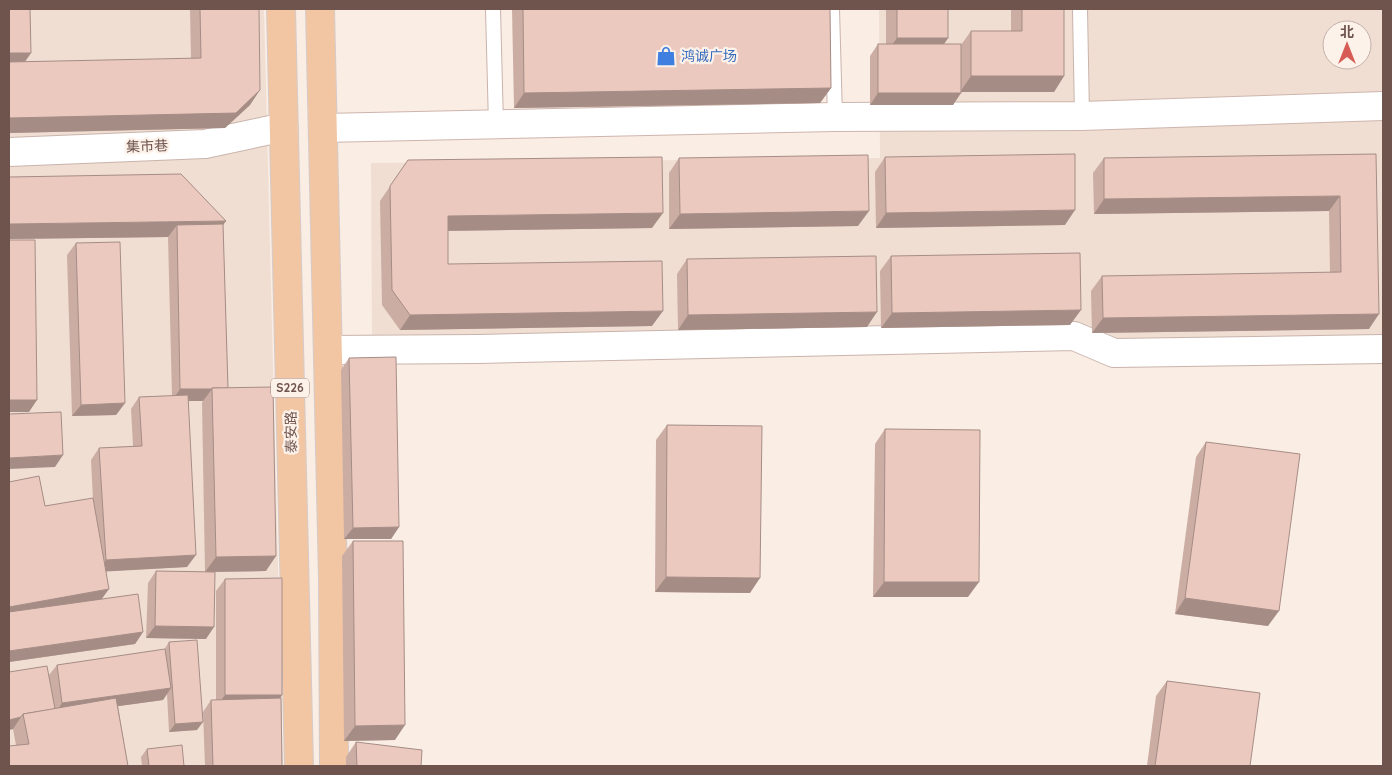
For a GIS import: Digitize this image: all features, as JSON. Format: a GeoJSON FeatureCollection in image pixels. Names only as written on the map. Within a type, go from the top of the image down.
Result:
{"type":"FeatureCollection","features":[{"type":"Feature","properties":{"kind":"main road","name":"泰安路"},"geometry":{"type":"LineString","coordinates":[[282,9],[299,766]]}},
{"type":"Feature","properties":{"kind":"main road","name":"S226"},"geometry":{"type":"LineString","coordinates":[[320,9],[333,579],[334,766]]}},
{"type":"Feature","properties":{"kind":"street"},"geometry":{"type":"LineString","coordinates":[[323,128],[835,117],[1082,116],[1383,106]]}},
{"type":"Feature","properties":{"kind":"street","name":"集市巷"},"geometry":{"type":"LineString","coordinates":[[9,152],[205,144],[275,129],[284,129]]}},
{"type":"Feature","properties":{"kind":"street"},"geometry":{"type":"LineString","coordinates":[[328,350],[499,349],[1074,336],[1114,352],[1383,349]]}},
{"type":"Feature","properties":{"kind":"lane"},"geometry":{"type":"LineString","coordinates":[[493,9],[496,124]]}},
{"type":"Feature","properties":{"kind":"lane"},"geometry":{"type":"LineString","coordinates":[[832,9],[835,117]]}},
{"type":"Feature","properties":{"kind":"lane"},"geometry":{"type":"LineString","coordinates":[[1080,9],[1082,116]]}},
{"type":"Feature","properties":{"kind":"shaded area"},"geometry":{"type":"Polygon","coordinates":[[[9,9],[264,9],[283,766],[9,766],[9,9]]]}},
{"type":"Feature","properties":{"kind":"shaded area"},"geometry":{"type":"Polygon","coordinates":[[[879,9],[1383,9],[1383,338],[1114,346],[372,341],[371,163],[880,158],[879,9]]]}},
{"type":"Feature","properties":{"kind":"building"},"geometry":{"type":"Polygon","coordinates":[[[9,9],[30,9],[31,53],[9,53],[9,9]]]}},
{"type":"Feature","properties":{"kind":"building"},"geometry":{"type":"Polygon","coordinates":[[[200,9],[259,9],[260,90],[236,113],[9,118],[9,62],[201,58],[200,9]]]}},
{"type":"Feature","properties":{"kind":"building","name":"鸿诚广场"},"geometry":{"type":"Polygon","coordinates":[[[523,9],[830,9],[831,88],[524,93],[523,9]]]}},
{"type":"Feature","properties":{"kind":"building"},"geometry":{"type":"Polygon","coordinates":[[[897,9],[948,9],[948,38],[897,38],[897,9]]]}},
{"type":"Feature","properties":{"kind":"building"},"geometry":{"type":"Polygon","coordinates":[[[1022,9],[1064,9],[1064,76],[971,76],[971,31],[1022,31],[1022,9]]]}},
{"type":"Feature","properties":{"kind":"building"},"geometry":{"type":"Polygon","coordinates":[[[878,44],[961,44],[961,93],[878,93],[878,44]]]}},
{"type":"Feature","properties":{"kind":"building"},"geometry":{"type":"Polygon","coordinates":[[[1075,154],[1075,210],[886,213],[885,157],[1075,154]]]}},
{"type":"Feature","properties":{"kind":"building"},"geometry":{"type":"Polygon","coordinates":[[[1376,154],[1379,314],[1103,318],[1102,276],[1341,272],[1340,196],[1104,199],[1104,158],[1376,154]]]}},
{"type":"Feature","properties":{"kind":"building"},"geometry":{"type":"Polygon","coordinates":[[[868,155],[869,211],[680,214],[679,158],[868,155]]]}},
{"type":"Feature","properties":{"kind":"building"},"geometry":{"type":"Polygon","coordinates":[[[662,157],[663,213],[448,216],[448,264],[662,261],[663,311],[410,315],[392,290],[390,186],[408,160],[662,157]]]}},
{"type":"Feature","properties":{"kind":"building"},"geometry":{"type":"Polygon","coordinates":[[[181,174],[226,221],[9,224],[9,177],[181,174]]]}},
{"type":"Feature","properties":{"kind":"building"},"geometry":{"type":"Polygon","coordinates":[[[223,224],[228,388],[180,389],[177,225],[223,224]]]}},
{"type":"Feature","properties":{"kind":"building"},"geometry":{"type":"Polygon","coordinates":[[[9,240],[35,240],[37,400],[9,400],[9,240]]]}},
{"type":"Feature","properties":{"kind":"building"},"geometry":{"type":"Polygon","coordinates":[[[120,242],[125,403],[81,405],[76,243],[120,242]]]}},
{"type":"Feature","properties":{"kind":"building"},"geometry":{"type":"Polygon","coordinates":[[[1080,253],[1081,310],[892,313],[891,256],[1080,253]]]}},
{"type":"Feature","properties":{"kind":"building"},"geometry":{"type":"Polygon","coordinates":[[[876,256],[877,312],[688,315],[687,259],[876,256]]]}},
{"type":"Feature","properties":{"kind":"building"},"geometry":{"type":"Polygon","coordinates":[[[396,357],[399,527],[353,528],[349,358],[396,357]]]}},
{"type":"Feature","properties":{"kind":"building"},"geometry":{"type":"Polygon","coordinates":[[[273,387],[276,556],[216,557],[212,388],[273,387]]]}},
{"type":"Feature","properties":{"kind":"building"},"geometry":{"type":"Polygon","coordinates":[[[188,395],[196,555],[106,560],[99,448],[142,446],[139,397],[188,395]]]}},
{"type":"Feature","properties":{"kind":"building"},"geometry":{"type":"Polygon","coordinates":[[[61,412],[63,455],[9,458],[9,414],[61,412]]]}},
{"type":"Feature","properties":{"kind":"building"},"geometry":{"type":"Polygon","coordinates":[[[667,425],[762,426],[760,578],[666,577],[667,425]]]}},
{"type":"Feature","properties":{"kind":"building"},"geometry":{"type":"Polygon","coordinates":[[[885,429],[980,430],[979,582],[884,582],[885,429]]]}},
{"type":"Feature","properties":{"kind":"building"},"geometry":{"type":"Polygon","coordinates":[[[1206,442],[1300,454],[1279,611],[1185,598],[1206,442]]]}},
{"type":"Feature","properties":{"kind":"building"},"geometry":{"type":"Polygon","coordinates":[[[39,476],[45,506],[93,498],[109,589],[9,607],[9,482],[39,476]]]}},
{"type":"Feature","properties":{"kind":"building"},"geometry":{"type":"Polygon","coordinates":[[[353,541],[403,541],[405,725],[355,726],[353,541]]]}},
{"type":"Feature","properties":{"kind":"building"},"geometry":{"type":"Polygon","coordinates":[[[156,571],[215,572],[214,627],[155,626],[156,571]]]}},
{"type":"Feature","properties":{"kind":"building"},"geometry":{"type":"Polygon","coordinates":[[[282,578],[282,695],[225,695],[225,579],[282,578]]]}},
{"type":"Feature","properties":{"kind":"building"},"geometry":{"type":"Polygon","coordinates":[[[138,594],[143,632],[9,651],[9,612],[138,594]]]}},
{"type":"Feature","properties":{"kind":"building"},"geometry":{"type":"Polygon","coordinates":[[[197,640],[203,722],[175,724],[169,642],[197,640]]]}},
{"type":"Feature","properties":{"kind":"building"},"geometry":{"type":"Polygon","coordinates":[[[165,649],[171,688],[62,703],[57,665],[165,649]]]}},
{"type":"Feature","properties":{"kind":"building"},"geometry":{"type":"Polygon","coordinates":[[[47,666],[55,709],[23,714],[21,717],[9,720],[9,672],[47,666]]]}},
{"type":"Feature","properties":{"kind":"building"},"geometry":{"type":"Polygon","coordinates":[[[1167,681],[1260,693],[1250,766],[1155,766],[1167,681]]]}},
{"type":"Feature","properties":{"kind":"building"},"geometry":{"type":"Polygon","coordinates":[[[116,698],[128,766],[9,766],[9,746],[29,744],[23,714],[116,698]]]}},
{"type":"Feature","properties":{"kind":"building"},"geometry":{"type":"Polygon","coordinates":[[[281,698],[282,766],[213,766],[211,700],[281,698]]]}},
{"type":"Feature","properties":{"kind":"building"},"geometry":{"type":"Polygon","coordinates":[[[356,742],[422,750],[421,766],[357,766],[356,742]]]}},
{"type":"Feature","properties":{"kind":"building"},"geometry":{"type":"Polygon","coordinates":[[[182,745],[184,766],[149,766],[147,749],[182,745]]]}},
{"type":"Feature","properties":{"kind":"place","name":"鸿诚广场"},"geometry":{"type":"Point","coordinates":[666,56]}}]}
